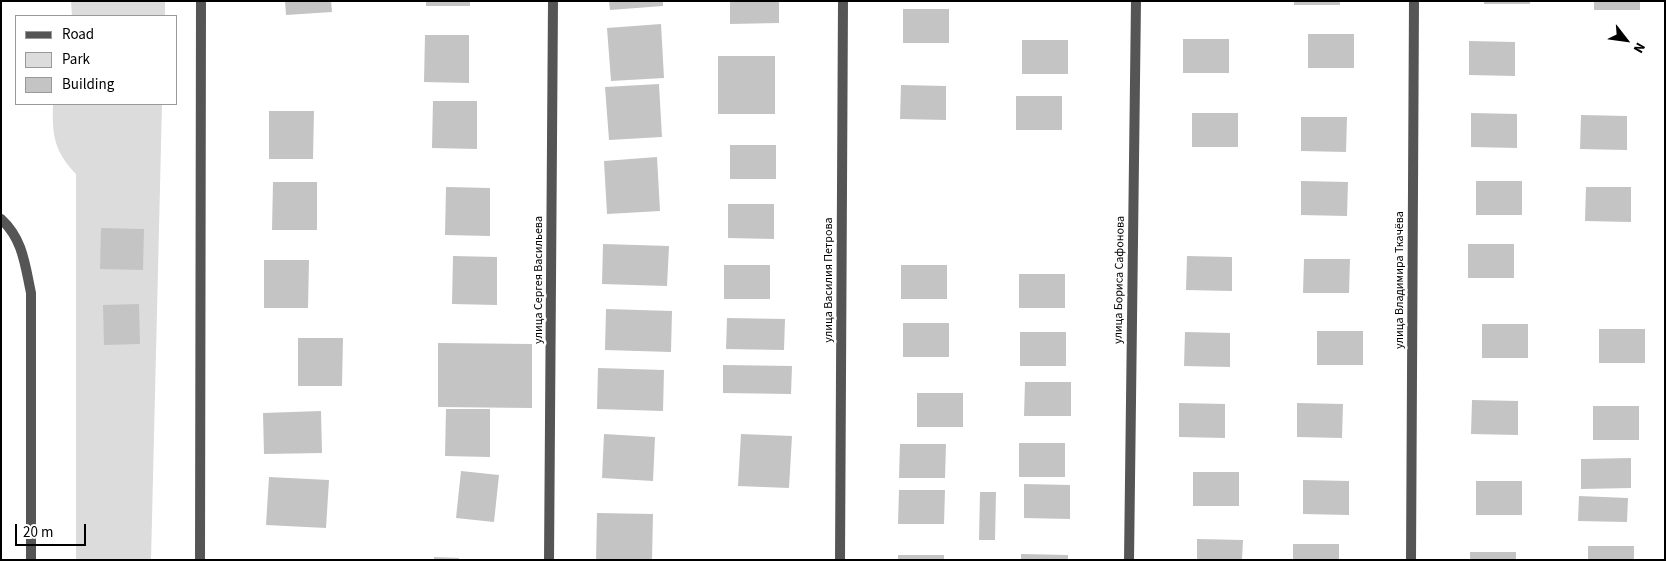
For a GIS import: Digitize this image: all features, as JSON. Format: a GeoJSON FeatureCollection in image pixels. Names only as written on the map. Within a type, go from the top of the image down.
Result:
{"type":"FeatureCollection","features":[{"type":"Feature","properties":{"kind":"street"},"geometry":{"type":"LineString","coordinates":[[200,560],[201,1]]}},
{"type":"Feature","properties":{"kind":"street","name":"улица Сергея Васильева"},"geometry":{"type":"LineString","coordinates":[[549,560],[553,1]]}},
{"type":"Feature","properties":{"kind":"street","name":"улица Василия Петрова"},"geometry":{"type":"LineString","coordinates":[[840,560],[842,1]]}},
{"type":"Feature","properties":{"kind":"street","name":"улица Бориса Сафонова"},"geometry":{"type":"LineString","coordinates":[[1129,560],[1136,1]]}},
{"type":"Feature","properties":{"kind":"street","name":"улица Владимира Ткачёва"},"geometry":{"type":"LineString","coordinates":[[1411,560],[1414,1]]}},
{"type":"Feature","properties":{"kind":"street"},"geometry":{"type":"LineString","coordinates":[[1,218],[14,230],[24,256],[31,293],[31,560]]}},
{"type":"Feature","properties":{"kind":"green space"},"geometry":{"type":"Polygon","coordinates":[[[71,1],[165,1],[165,15],[72,15],[71,1]]]}},
{"type":"Feature","properties":{"kind":"green space"},"geometry":{"type":"Polygon","coordinates":[[[53,105],[162,105],[151,560],[76,560],[76,174],[59,150],[53,125],[53,105]]]}},
{"type":"Feature","properties":{"kind":"building"},"geometry":{"type":"Polygon","coordinates":[[[285,1],[331,1],[332,12],[286,15],[285,1]]]}},
{"type":"Feature","properties":{"kind":"building"},"geometry":{"type":"Polygon","coordinates":[[[426,1],[470,1],[470,6],[426,6],[426,1]]]}},
{"type":"Feature","properties":{"kind":"building"},"geometry":{"type":"Polygon","coordinates":[[[609,1],[663,1],[663,6],[610,10],[609,1]]]}},
{"type":"Feature","properties":{"kind":"building"},"geometry":{"type":"Polygon","coordinates":[[[730,1],[779,1],[779,23],[730,24],[730,1]]]}},
{"type":"Feature","properties":{"kind":"building"},"geometry":{"type":"Polygon","coordinates":[[[1294,1],[1340,1],[1340,5],[1294,5],[1294,1]]]}},
{"type":"Feature","properties":{"kind":"building"},"geometry":{"type":"Polygon","coordinates":[[[1484,1],[1530,1],[1530,4],[1484,4],[1484,1]]]}},
{"type":"Feature","properties":{"kind":"building"},"geometry":{"type":"Polygon","coordinates":[[[1594,1],[1640,1],[1640,10],[1594,10],[1594,1]]]}},
{"type":"Feature","properties":{"kind":"building"},"geometry":{"type":"Polygon","coordinates":[[[903,9],[949,9],[949,43],[903,43],[903,9]]]}},
{"type":"Feature","properties":{"kind":"building"},"geometry":{"type":"Polygon","coordinates":[[[661,24],[664,78],[611,81],[607,28],[661,24]]]}},
{"type":"Feature","properties":{"kind":"building"},"geometry":{"type":"Polygon","coordinates":[[[1308,34],[1354,34],[1354,68],[1308,68],[1308,34]]]}},
{"type":"Feature","properties":{"kind":"building"},"geometry":{"type":"Polygon","coordinates":[[[425,35],[469,35],[469,83],[424,82],[425,35]]]}},
{"type":"Feature","properties":{"kind":"building"},"geometry":{"type":"Polygon","coordinates":[[[1183,39],[1229,39],[1229,73],[1183,73],[1183,39]]]}},
{"type":"Feature","properties":{"kind":"building"},"geometry":{"type":"Polygon","coordinates":[[[1022,40],[1068,40],[1068,74],[1022,74],[1022,40]]]}},
{"type":"Feature","properties":{"kind":"building"},"geometry":{"type":"Polygon","coordinates":[[[1469,41],[1515,42],[1515,76],[1469,75],[1469,41]]]}},
{"type":"Feature","properties":{"kind":"building"},"geometry":{"type":"Polygon","coordinates":[[[718,56],[775,56],[775,114],[718,114],[718,56]]]}},
{"type":"Feature","properties":{"kind":"building"},"geometry":{"type":"Polygon","coordinates":[[[659,84],[662,137],[609,140],[605,87],[659,84]]]}},
{"type":"Feature","properties":{"kind":"building"},"geometry":{"type":"Polygon","coordinates":[[[901,85],[946,86],[946,120],[900,119],[901,85]]]}},
{"type":"Feature","properties":{"kind":"building"},"geometry":{"type":"Polygon","coordinates":[[[1016,96],[1062,96],[1062,130],[1016,130],[1016,96]]]}},
{"type":"Feature","properties":{"kind":"building"},"geometry":{"type":"Polygon","coordinates":[[[433,101],[477,101],[477,149],[432,148],[433,101]]]}},
{"type":"Feature","properties":{"kind":"building"},"geometry":{"type":"Polygon","coordinates":[[[269,111],[314,111],[313,159],[269,159],[269,111]]]}},
{"type":"Feature","properties":{"kind":"building"},"geometry":{"type":"Polygon","coordinates":[[[1192,113],[1238,113],[1238,147],[1192,147],[1192,113]]]}},
{"type":"Feature","properties":{"kind":"building"},"geometry":{"type":"Polygon","coordinates":[[[1471,113],[1517,114],[1517,148],[1471,147],[1471,113]]]}},
{"type":"Feature","properties":{"kind":"building"},"geometry":{"type":"Polygon","coordinates":[[[1581,115],[1627,116],[1627,150],[1580,149],[1581,115]]]}},
{"type":"Feature","properties":{"kind":"building"},"geometry":{"type":"Polygon","coordinates":[[[1301,117],[1347,117],[1346,152],[1301,151],[1301,117]]]}},
{"type":"Feature","properties":{"kind":"building"},"geometry":{"type":"Polygon","coordinates":[[[730,145],[776,145],[776,179],[730,179],[730,145]]]}},
{"type":"Feature","properties":{"kind":"building"},"geometry":{"type":"Polygon","coordinates":[[[657,157],[660,211],[607,214],[604,161],[657,157]]]}},
{"type":"Feature","properties":{"kind":"building"},"geometry":{"type":"Polygon","coordinates":[[[1301,181],[1348,182],[1347,216],[1301,215],[1301,181]]]}},
{"type":"Feature","properties":{"kind":"building"},"geometry":{"type":"Polygon","coordinates":[[[1476,181],[1522,181],[1522,215],[1476,215],[1476,181]]]}},
{"type":"Feature","properties":{"kind":"building"},"geometry":{"type":"Polygon","coordinates":[[[273,182],[317,182],[317,230],[272,230],[273,182]]]}},
{"type":"Feature","properties":{"kind":"building"},"geometry":{"type":"Polygon","coordinates":[[[446,187],[490,188],[490,236],[445,235],[446,187]]]}},
{"type":"Feature","properties":{"kind":"building"},"geometry":{"type":"Polygon","coordinates":[[[1586,187],[1631,187],[1631,222],[1585,221],[1586,187]]]}},
{"type":"Feature","properties":{"kind":"building"},"geometry":{"type":"Polygon","coordinates":[[[728,204],[774,204],[774,239],[728,238],[728,204]]]}},
{"type":"Feature","properties":{"kind":"building"},"geometry":{"type":"Polygon","coordinates":[[[101,228],[144,229],[143,270],[100,269],[101,228]]]}},
{"type":"Feature","properties":{"kind":"building"},"geometry":{"type":"Polygon","coordinates":[[[603,244],[669,246],[667,286],[602,284],[603,244]]]}},
{"type":"Feature","properties":{"kind":"building"},"geometry":{"type":"Polygon","coordinates":[[[1468,244],[1514,244],[1514,278],[1468,278],[1468,244]]]}},
{"type":"Feature","properties":{"kind":"building"},"geometry":{"type":"Polygon","coordinates":[[[453,256],[497,257],[497,305],[452,304],[453,256]]]}},
{"type":"Feature","properties":{"kind":"building"},"geometry":{"type":"Polygon","coordinates":[[[1187,256],[1232,257],[1232,291],[1186,290],[1187,256]]]}},
{"type":"Feature","properties":{"kind":"building"},"geometry":{"type":"Polygon","coordinates":[[[1304,259],[1350,259],[1349,293],[1303,293],[1304,259]]]}},
{"type":"Feature","properties":{"kind":"building"},"geometry":{"type":"Polygon","coordinates":[[[264,260],[309,260],[308,308],[264,308],[264,260]]]}},
{"type":"Feature","properties":{"kind":"building"},"geometry":{"type":"Polygon","coordinates":[[[724,265],[770,265],[770,299],[724,299],[724,265]]]}},
{"type":"Feature","properties":{"kind":"building"},"geometry":{"type":"Polygon","coordinates":[[[901,265],[947,265],[947,299],[901,299],[901,265]]]}},
{"type":"Feature","properties":{"kind":"building"},"geometry":{"type":"Polygon","coordinates":[[[1019,274],[1065,274],[1065,308],[1019,308],[1019,274]]]}},
{"type":"Feature","properties":{"kind":"building"},"geometry":{"type":"Polygon","coordinates":[[[139,304],[140,344],[104,345],[103,305],[139,304]]]}},
{"type":"Feature","properties":{"kind":"building"},"geometry":{"type":"Polygon","coordinates":[[[606,309],[672,311],[671,352],[605,350],[606,309]]]}},
{"type":"Feature","properties":{"kind":"building"},"geometry":{"type":"Polygon","coordinates":[[[727,318],[785,319],[784,350],[726,349],[727,318]]]}},
{"type":"Feature","properties":{"kind":"building"},"geometry":{"type":"Polygon","coordinates":[[[903,323],[949,323],[949,357],[903,357],[903,323]]]}},
{"type":"Feature","properties":{"kind":"building"},"geometry":{"type":"Polygon","coordinates":[[[1482,324],[1528,324],[1528,358],[1482,358],[1482,324]]]}},
{"type":"Feature","properties":{"kind":"building"},"geometry":{"type":"Polygon","coordinates":[[[1599,329],[1645,329],[1645,363],[1599,363],[1599,329]]]}},
{"type":"Feature","properties":{"kind":"building"},"geometry":{"type":"Polygon","coordinates":[[[1317,331],[1363,331],[1363,365],[1317,365],[1317,331]]]}},
{"type":"Feature","properties":{"kind":"building"},"geometry":{"type":"Polygon","coordinates":[[[1020,332],[1066,332],[1066,366],[1020,366],[1020,332]]]}},
{"type":"Feature","properties":{"kind":"building"},"geometry":{"type":"Polygon","coordinates":[[[1185,332],[1230,333],[1230,367],[1184,366],[1185,332]]]}},
{"type":"Feature","properties":{"kind":"building"},"geometry":{"type":"Polygon","coordinates":[[[298,338],[343,338],[342,386],[298,386],[298,338]]]}},
{"type":"Feature","properties":{"kind":"building"},"geometry":{"type":"Polygon","coordinates":[[[438,343],[532,344],[532,408],[438,407],[438,343]]]}},
{"type":"Feature","properties":{"kind":"building"},"geometry":{"type":"Polygon","coordinates":[[[723,365],[792,366],[791,394],[723,393],[723,365]]]}},
{"type":"Feature","properties":{"kind":"building"},"geometry":{"type":"Polygon","coordinates":[[[598,368],[664,370],[663,411],[597,409],[598,368]]]}},
{"type":"Feature","properties":{"kind":"building"},"geometry":{"type":"Polygon","coordinates":[[[1025,382],[1071,382],[1071,416],[1024,416],[1025,382]]]}},
{"type":"Feature","properties":{"kind":"building"},"geometry":{"type":"Polygon","coordinates":[[[917,393],[963,393],[963,427],[917,427],[917,393]]]}},
{"type":"Feature","properties":{"kind":"building"},"geometry":{"type":"Polygon","coordinates":[[[1472,400],[1518,401],[1518,435],[1471,434],[1472,400]]]}},
{"type":"Feature","properties":{"kind":"building"},"geometry":{"type":"Polygon","coordinates":[[[1179,403],[1225,404],[1225,438],[1179,437],[1179,403]]]}},
{"type":"Feature","properties":{"kind":"building"},"geometry":{"type":"Polygon","coordinates":[[[1297,403],[1343,404],[1342,438],[1297,437],[1297,403]]]}},
{"type":"Feature","properties":{"kind":"building"},"geometry":{"type":"Polygon","coordinates":[[[1593,406],[1639,406],[1639,440],[1593,440],[1593,406]]]}},
{"type":"Feature","properties":{"kind":"building"},"geometry":{"type":"Polygon","coordinates":[[[446,409],[490,409],[490,457],[445,456],[446,409]]]}},
{"type":"Feature","properties":{"kind":"building"},"geometry":{"type":"Polygon","coordinates":[[[321,411],[322,453],[264,454],[263,413],[321,411]]]}},
{"type":"Feature","properties":{"kind":"building"},"geometry":{"type":"Polygon","coordinates":[[[604,434],[655,437],[653,481],[602,478],[604,434]]]}},
{"type":"Feature","properties":{"kind":"building"},"geometry":{"type":"Polygon","coordinates":[[[741,434],[792,436],[789,488],[738,486],[741,434]]]}},
{"type":"Feature","properties":{"kind":"building"},"geometry":{"type":"Polygon","coordinates":[[[1019,443],[1065,443],[1065,477],[1019,477],[1019,443]]]}},
{"type":"Feature","properties":{"kind":"building"},"geometry":{"type":"Polygon","coordinates":[[[900,444],[946,444],[945,478],[899,478],[900,444]]]}},
{"type":"Feature","properties":{"kind":"building"},"geometry":{"type":"Polygon","coordinates":[[[1631,458],[1631,488],[1581,489],[1581,459],[1631,458]]]}},
{"type":"Feature","properties":{"kind":"building"},"geometry":{"type":"Polygon","coordinates":[[[461,471],[499,475],[494,522],[456,518],[461,471]]]}},
{"type":"Feature","properties":{"kind":"building"},"geometry":{"type":"Polygon","coordinates":[[[1193,472],[1239,472],[1239,506],[1193,506],[1193,472]]]}},
{"type":"Feature","properties":{"kind":"building"},"geometry":{"type":"Polygon","coordinates":[[[269,477],[329,480],[326,528],[266,525],[269,477]]]}},
{"type":"Feature","properties":{"kind":"building"},"geometry":{"type":"Polygon","coordinates":[[[1303,480],[1349,481],[1349,515],[1303,514],[1303,480]]]}},
{"type":"Feature","properties":{"kind":"building"},"geometry":{"type":"Polygon","coordinates":[[[1476,481],[1522,481],[1522,515],[1476,515],[1476,481]]]}},
{"type":"Feature","properties":{"kind":"building"},"geometry":{"type":"Polygon","coordinates":[[[1024,484],[1070,485],[1070,519],[1024,518],[1024,484]]]}},
{"type":"Feature","properties":{"kind":"building"},"geometry":{"type":"Polygon","coordinates":[[[899,490],[945,490],[944,524],[898,524],[899,490]]]}},
{"type":"Feature","properties":{"kind":"building"},"geometry":{"type":"Polygon","coordinates":[[[980,492],[996,492],[995,540],[979,540],[980,492]]]}},
{"type":"Feature","properties":{"kind":"building"},"geometry":{"type":"Polygon","coordinates":[[[1579,496],[1628,498],[1627,522],[1578,521],[1579,496]]]}},
{"type":"Feature","properties":{"kind":"building"},"geometry":{"type":"Polygon","coordinates":[[[597,513],[653,514],[652,560],[596,560],[597,513]]]}},
{"type":"Feature","properties":{"kind":"building"},"geometry":{"type":"Polygon","coordinates":[[[1197,539],[1243,540],[1242,560],[1197,560],[1197,539]]]}},
{"type":"Feature","properties":{"kind":"building"},"geometry":{"type":"Polygon","coordinates":[[[1293,544],[1339,544],[1339,560],[1293,560],[1293,544]]]}},
{"type":"Feature","properties":{"kind":"building"},"geometry":{"type":"Polygon","coordinates":[[[1588,546],[1634,546],[1634,560],[1588,560],[1588,546]]]}},
{"type":"Feature","properties":{"kind":"building"},"geometry":{"type":"Polygon","coordinates":[[[1470,552],[1516,552],[1516,560],[1470,560],[1470,552]]]}},
{"type":"Feature","properties":{"kind":"building"},"geometry":{"type":"Polygon","coordinates":[[[1021,554],[1068,555],[1068,560],[1021,560],[1021,554]]]}},
{"type":"Feature","properties":{"kind":"building"},"geometry":{"type":"Polygon","coordinates":[[[898,555],[944,555],[944,560],[898,560],[898,555]]]}},
{"type":"Feature","properties":{"kind":"building"},"geometry":{"type":"Polygon","coordinates":[[[434,557],[459,558],[459,560],[434,560],[434,557]]]}}]}
